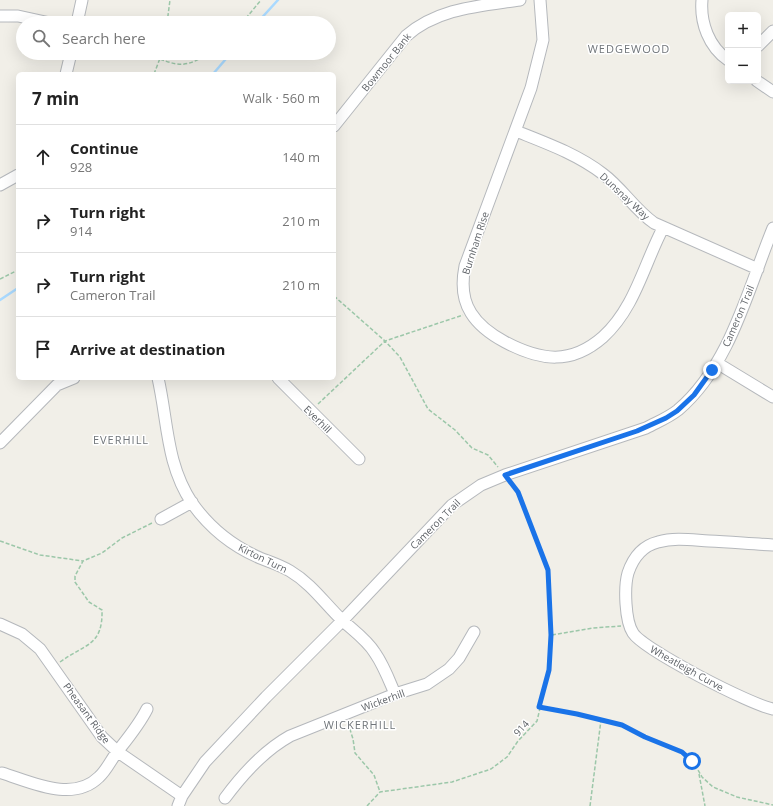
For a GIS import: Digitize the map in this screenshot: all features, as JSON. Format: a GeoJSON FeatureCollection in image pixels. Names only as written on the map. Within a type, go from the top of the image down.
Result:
{"type":"FeatureCollection","features":[{"type":"Feature","properties":{"kind":"street"},"geometry":{"type":"LineString","coordinates":[[79,16],[82,0]]}},
{"type":"Feature","properties":{"kind":"street","name":"Bowmoor Bank"},"geometry":{"type":"LineString","coordinates":[[336,124],[414,28],[434,17],[451,12],[520,0]]}},
{"type":"Feature","properties":{"kind":"street","name":"Burnham Rise"},"geometry":{"type":"LineString","coordinates":[[540,0],[543,40],[531,88],[465,266],[463,280],[464,294],[470,312],[493,336],[528,353],[551,358],[562,357],[584,350],[603,337],[625,311],[663,228]]}},
{"type":"Feature","properties":{"kind":"street"},"geometry":{"type":"LineString","coordinates":[[702,0],[703,21],[711,42],[725,57]]}},
{"type":"Feature","properties":{"kind":"street"},"geometry":{"type":"LineString","coordinates":[[0,16],[16,16]]}},
{"type":"Feature","properties":{"kind":"street"},"geometry":{"type":"LineString","coordinates":[[761,43],[773,31]]}},
{"type":"Feature","properties":{"kind":"street"},"geometry":{"type":"LineString","coordinates":[[66,72],[69,60]]}},
{"type":"Feature","properties":{"kind":"street"},"geometry":{"type":"LineString","coordinates":[[761,84],[773,92]]}},
{"type":"Feature","properties":{"kind":"street","name":"Dunsnay Way"},"geometry":{"type":"LineString","coordinates":[[516,131],[570,153],[605,175],[644,216],[663,228],[758,269]]}},
{"type":"Feature","properties":{"kind":"street"},"geometry":{"type":"LineString","coordinates":[[0,185],[16,175]]}},
{"type":"Feature","properties":{"kind":"street","name":"Cameron Trail"},"geometry":{"type":"LineString","coordinates":[[180,801],[205,762],[452,505],[481,485],[503,473],[634,432],[666,418],[677,411],[694,395],[717,363],[731,335],[773,228]]}},
{"type":"Feature","properties":{"kind":"street"},"geometry":{"type":"LineString","coordinates":[[717,363],[773,397]]}},
{"type":"Feature","properties":{"kind":"street"},"geometry":{"type":"LineString","coordinates":[[0,443],[57,385],[69,380]]}},
{"type":"Feature","properties":{"kind":"street","name":"Kirton Turn"},"geometry":{"type":"LineString","coordinates":[[158,380],[171,458],[179,479],[192,502],[219,534],[238,547],[280,566],[309,585],[342,620],[363,638],[375,653],[395,694]]}},
{"type":"Feature","properties":{"kind":"street","name":"Everhill"},"geometry":{"type":"LineString","coordinates":[[280,380],[310,412],[359,459]]}},
{"type":"Feature","properties":{"kind":"street"},"geometry":{"type":"LineString","coordinates":[[161,519],[192,502]]}},
{"type":"Feature","properties":{"kind":"street","name":"Wheatleigh Curve"},"geometry":{"type":"LineString","coordinates":[[773,545],[670,540],[658,542],[643,548],[635,558],[627,577],[626,590],[629,624],[632,632],[640,641],[660,654],[742,697],[773,709]]}},
{"type":"Feature","properties":{"kind":"street","name":"Pheasant Ridge"},"geometry":{"type":"LineString","coordinates":[[0,624],[12,629],[32,641],[54,666],[102,737],[118,752],[180,801]]}},
{"type":"Feature","properties":{"kind":"street","name":"Wickerhill"},"geometry":{"type":"LineString","coordinates":[[225,798],[237,782],[277,743],[290,736],[344,714],[395,694],[427,684],[449,669],[460,658],[474,632]]}},
{"type":"Feature","properties":{"kind":"street"},"geometry":{"type":"LineString","coordinates":[[2,774],[52,788],[73,790],[86,786],[99,778],[140,724],[147,709]]}},
{"type":"Feature","properties":{"kind":"path"},"geometry":{"type":"LineString","coordinates":[[168,16],[170,0]]}},
{"type":"Feature","properties":{"kind":"path"},"geometry":{"type":"LineString","coordinates":[[247,16],[260,0]]}},
{"type":"Feature","properties":{"kind":"path"},"geometry":{"type":"LineString","coordinates":[[155,72],[160,60]]}},
{"type":"Feature","properties":{"kind":"path"},"geometry":{"type":"LineString","coordinates":[[163,60],[174,64],[186,65],[200,60]]}},
{"type":"Feature","properties":{"kind":"path"},"geometry":{"type":"LineString","coordinates":[[0,279],[16,271]]}},
{"type":"Feature","properties":{"kind":"path","name":"914"},"geometry":{"type":"LineString","coordinates":[[336,298],[385,341],[400,357],[428,409],[455,430],[472,448],[488,455],[518,492],[548,570],[551,635],[549,670],[539,707],[537,721],[518,741],[507,757],[491,769],[452,782],[380,792]]}},
{"type":"Feature","properties":{"kind":"path"},"geometry":{"type":"LineString","coordinates":[[310,412],[385,341],[470,312]]}},
{"type":"Feature","properties":{"kind":"path"},"geometry":{"type":"LineString","coordinates":[[0,540],[40,555],[83,561],[102,553],[122,538],[161,519]]}},
{"type":"Feature","properties":{"kind":"path"},"geometry":{"type":"LineString","coordinates":[[54,666],[72,653],[95,641],[102,621],[102,610],[89,602],[75,582],[75,576],[83,561]]}},
{"type":"Feature","properties":{"kind":"path"},"geometry":{"type":"LineString","coordinates":[[551,635],[575,630],[610,628],[629,624]]}},
{"type":"Feature","properties":{"kind":"path"},"geometry":{"type":"LineString","coordinates":[[539,707],[622,725],[645,737],[682,752],[692,761],[702,777],[713,787],[737,797],[773,805]]}},
{"type":"Feature","properties":{"kind":"path"},"geometry":{"type":"LineString","coordinates":[[344,714],[353,739],[355,752],[374,775],[380,792],[367,806]]}},
{"type":"Feature","properties":{"kind":"path"},"geometry":{"type":"LineString","coordinates":[[590,806],[601,720]]}},
{"type":"Feature","properties":{"kind":"path"},"geometry":{"type":"LineString","coordinates":[[698,770],[705,806]]}},
{"type":"Feature","properties":{"kind":"waterway"},"geometry":{"type":"LineString","coordinates":[[263,16],[278,0]]}},
{"type":"Feature","properties":{"kind":"waterway"},"geometry":{"type":"LineString","coordinates":[[215,72],[225,60]]}},
{"type":"Feature","properties":{"kind":"waterway"},"geometry":{"type":"LineString","coordinates":[[0,300],[16,289]]}},
{"type":"Feature","properties":{"kind":"district","name":"WEDGEWOOD"},"geometry":{"type":"Point","coordinates":[629,48]}},
{"type":"Feature","properties":{"kind":"district","name":"EVERHILL"},"geometry":{"type":"Point","coordinates":[121,439]}},
{"type":"Feature","properties":{"kind":"district","name":"WICKERHILL"},"geometry":{"type":"Point","coordinates":[360,724]}},
{"type":"Feature","properties":{"kind":"route"},"geometry":{"type":"LineString","coordinates":[[692,761],[682,752],[645,737],[622,725],[577,714],[539,707],[549,670],[551,635],[548,570],[518,492],[505,475],[646,428],[666,418],[677,411],[694,395],[712,370]]}}]}
